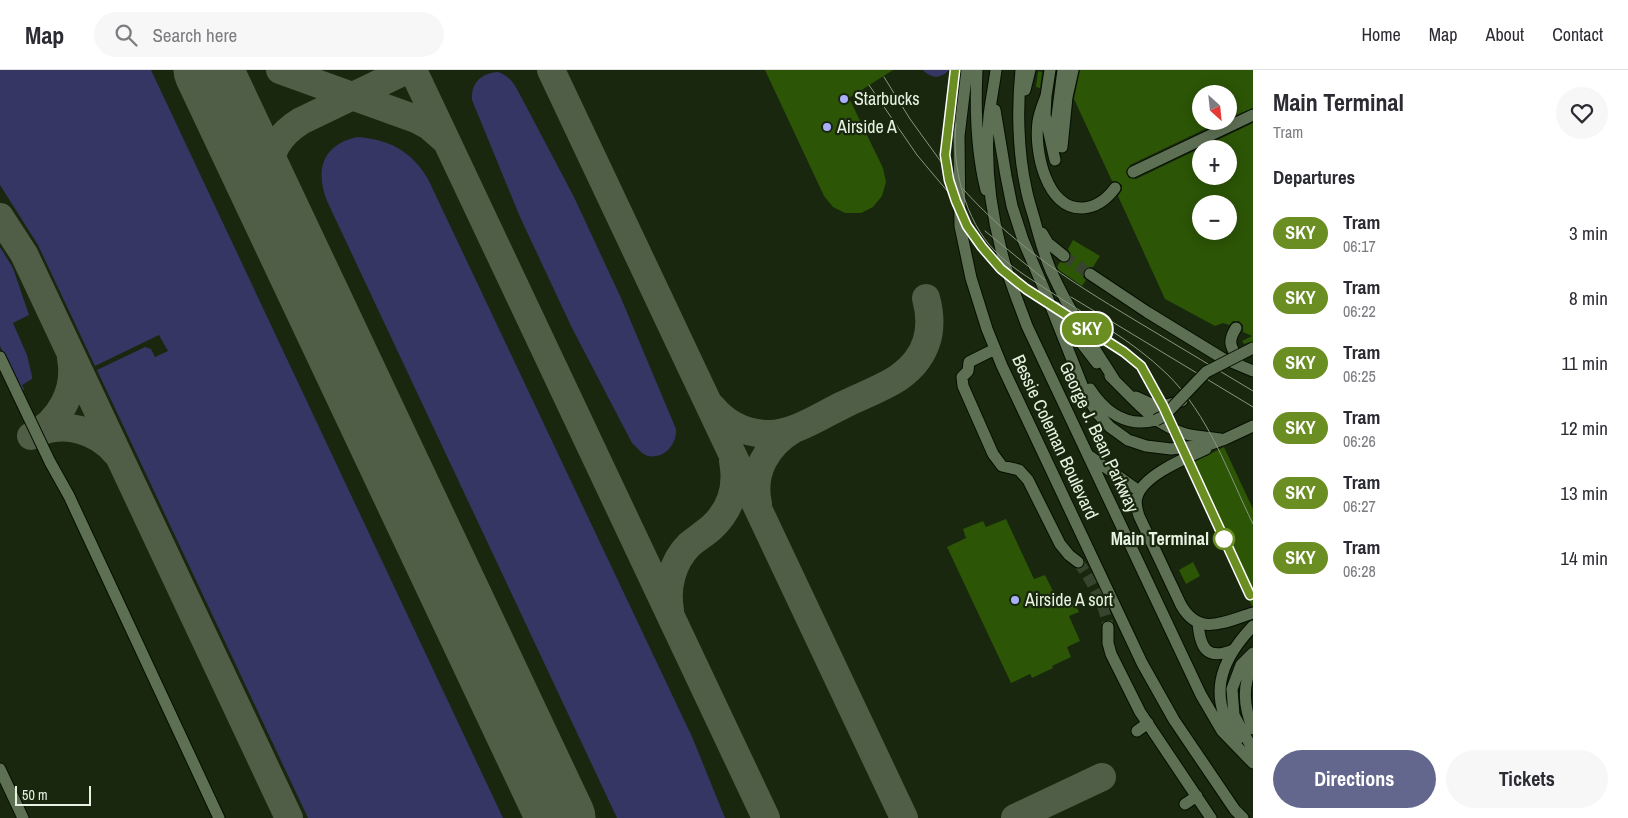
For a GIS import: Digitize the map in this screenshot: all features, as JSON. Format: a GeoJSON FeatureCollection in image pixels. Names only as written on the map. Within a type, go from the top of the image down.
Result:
{"type":"FeatureCollection","features":[{"type":"Feature","properties":{"kind":"street","name":"Bessie Coleman Boulevard"},"geometry":{"type":"LineString","coordinates":[[967,70],[959,136],[960,226],[971,278],[987,329],[1142,663],[1174,720],[1235,810],[1243,818]]}},
{"type":"Feature","properties":{"kind":"street"},"geometry":{"type":"LineString","coordinates":[[977,70],[976,133],[981,171],[1001,249]]}},
{"type":"Feature","properties":{"kind":"street"},"geometry":{"type":"LineString","coordinates":[[1021,70],[1019,89],[1024,176],[1042,248],[1052,274],[1072,311],[1115,380]]}},
{"type":"Feature","properties":{"kind":"street"},"geometry":{"type":"LineString","coordinates":[[1020,121],[1023,95],[1030,70]]}},
{"type":"Feature","properties":{"kind":"street"},"geometry":{"type":"LineString","coordinates":[[1050,70],[1045,115],[1058,148]]}},
{"type":"Feature","properties":{"kind":"street"},"geometry":{"type":"LineString","coordinates":[[1058,148],[1054,128],[1063,70]]}},
{"type":"Feature","properties":{"kind":"street"},"geometry":{"type":"LineString","coordinates":[[1055,160],[1073,70]]}},
{"type":"Feature","properties":{"kind":"street","name":"George J. Bean Parkway"},"geometry":{"type":"LineString","coordinates":[[996,73],[989,117],[989,162],[992,204],[1001,249],[1027,326],[1205,702],[1222,731],[1252,757]]}},
{"type":"Feature","properties":{"kind":"street"},"geometry":{"type":"LineString","coordinates":[[992,93],[1012,206],[1023,240],[1081,382],[1097,414],[1110,427],[1128,440],[1146,446],[1171,450],[1196,447],[1225,439],[1250,429]]}},
{"type":"Feature","properties":{"kind":"street"},"geometry":{"type":"LineString","coordinates":[[1046,96],[1038,119],[1038,147],[1044,171],[1054,194],[1067,205],[1088,208],[1103,201],[1115,188]]}},
{"type":"Feature","properties":{"kind":"street"},"geometry":{"type":"LineString","coordinates":[[1133,172],[1253,115]]}},
{"type":"Feature","properties":{"kind":"street"},"geometry":{"type":"LineString","coordinates":[[1030,204],[1040,232],[1048,243],[1064,256]]}},
{"type":"Feature","properties":{"kind":"street"},"geometry":{"type":"LineString","coordinates":[[1090,274],[1222,358],[1253,372]]}},
{"type":"Feature","properties":{"kind":"street"},"geometry":{"type":"LineString","coordinates":[[1044,289],[1089,354],[1147,412],[1164,424],[1183,433],[1227,440]]}},
{"type":"Feature","properties":{"kind":"street"},"geometry":{"type":"LineString","coordinates":[[1236,328],[1230,336],[1230,345],[1246,355]]}},
{"type":"Feature","properties":{"kind":"street"},"geometry":{"type":"LineString","coordinates":[[995,349],[968,362],[968,371],[962,377],[963,386],[993,454],[1002,466],[1019,470],[1028,480],[1060,544],[1078,562]]}},
{"type":"Feature","properties":{"kind":"street"},"geometry":{"type":"LineString","coordinates":[[1081,382],[1090,388],[1104,406],[1119,418],[1132,422],[1146,423],[1164,416],[1206,372],[1246,355]]}},
{"type":"Feature","properties":{"kind":"street"},"geometry":{"type":"LineString","coordinates":[[1123,390],[1158,407],[1175,403],[1184,400],[1206,379],[1224,366],[1246,355]]}},
{"type":"Feature","properties":{"kind":"street"},"geometry":{"type":"LineString","coordinates":[[0,356],[50,462],[69,496],[219,818]]}},
{"type":"Feature","properties":{"kind":"street"},"geometry":{"type":"LineString","coordinates":[[1250,429],[1169,466],[1151,479],[1139,491],[1136,503],[1141,522],[1186,614],[1198,623],[1208,624],[1219,623],[1251,614]]}},
{"type":"Feature","properties":{"kind":"street"},"geometry":{"type":"LineString","coordinates":[[1087,454],[1139,491]]}},
{"type":"Feature","properties":{"kind":"street"},"geometry":{"type":"LineString","coordinates":[[1198,623],[1201,646],[1207,652],[1225,654],[1235,648]]}},
{"type":"Feature","properties":{"kind":"street"},"geometry":{"type":"LineString","coordinates":[[1252,757],[1234,736],[1220,704],[1220,685],[1226,663],[1235,648],[1253,626]]}},
{"type":"Feature","properties":{"kind":"street"},"geometry":{"type":"LineString","coordinates":[[1108,627],[1108,643],[1111,654],[1140,712],[1211,818]]}},
{"type":"Feature","properties":{"kind":"street"},"geometry":{"type":"LineString","coordinates":[[1252,757],[1234,715],[1232,689],[1241,665],[1253,653]]}},
{"type":"Feature","properties":{"kind":"street"},"geometry":{"type":"LineString","coordinates":[[1253,664],[1246,682],[1245,695],[1247,715],[1253,729]]}},
{"type":"Feature","properties":{"kind":"street"},"geometry":{"type":"LineString","coordinates":[[1137,731],[1148,723]]}},
{"type":"Feature","properties":{"kind":"street"},"geometry":{"type":"LineString","coordinates":[[0,770],[23,818]]}},
{"type":"Feature","properties":{"kind":"street"},"geometry":{"type":"LineString","coordinates":[[1185,804],[1197,796]]}},
{"type":"Feature","properties":{"kind":"shaded area"},"geometry":{"type":"Polygon","coordinates":[[[0,70],[151,70],[503,818],[308,818],[97,370],[145,347],[151,349],[155,357],[168,351],[159,335],[95,366],[38,245],[0,185],[0,70]]]}},
{"type":"Feature","properties":{"kind":"shaded area"},"geometry":{"type":"Polygon","coordinates":[[[923,70],[949,70],[943,75],[936,77],[929,75],[923,70]]]}},
{"type":"Feature","properties":{"kind":"shaded area"},"geometry":{"type":"Polygon","coordinates":[[[498,72],[509,79],[517,89],[574,197],[621,298],[676,429],[672,445],[665,453],[648,456],[632,443],[572,328],[520,217],[472,100],[473,89],[478,80],[487,74],[498,72]]]}},
{"type":"Feature","properties":{"kind":"shaded area"},"geometry":{"type":"Polygon","coordinates":[[[357,137],[379,140],[398,148],[415,161],[428,179],[693,739],[725,818],[617,818],[327,201],[322,179],[324,160],[336,146],[357,137]]]}},
{"type":"Feature","properties":{"kind":"shaded area"},"geometry":{"type":"Polygon","coordinates":[[[0,247],[13,268],[29,315],[13,323],[27,355],[32,376],[32,379],[22,385],[24,389],[22,392],[0,346],[0,247]]]}},
{"type":"Feature","properties":{"kind":"building","name":"Airside A"},"geometry":{"type":"Polygon","coordinates":[[[765,70],[893,70],[849,98],[883,168],[886,182],[882,196],[873,207],[861,213],[845,213],[833,207],[824,196],[765,70]]]}},
{"type":"Feature","properties":{"kind":"building"},"geometry":{"type":"Polygon","coordinates":[[[1080,70],[1253,70],[1253,108],[1238,114],[1238,85],[1192,85],[1192,130],[1203,130],[1130,165],[1126,172],[1129,178],[1136,179],[1192,152],[1192,185],[1237,185],[1237,140],[1217,140],[1253,123],[1253,341],[1244,344],[1242,341],[1252,336],[1243,332],[1243,325],[1239,321],[1233,321],[1229,325],[1223,323],[1215,326],[1165,299],[1118,196],[1122,190],[1122,185],[1112,181],[1074,99],[1080,70]]]}},
{"type":"Feature","properties":{"kind":"building"},"geometry":{"type":"Polygon","coordinates":[[[1038,71],[1042,72],[1040,88],[1036,87],[1038,71]]]}},
{"type":"Feature","properties":{"kind":"building"},"geometry":{"type":"Polygon","coordinates":[[[1073,240],[1100,256],[1093,267],[1087,267],[1084,270],[1083,277],[1086,280],[1082,286],[1057,267],[1060,262],[1066,263],[1070,260],[1071,254],[1068,249],[1073,240]]]}},
{"type":"Feature","properties":{"kind":"building"},"geometry":{"type":"Polygon","coordinates":[[[1224,447],[1253,509],[1253,606],[1186,466],[1224,447]]]}},
{"type":"Feature","properties":{"kind":"building","name":"Airside A sort"},"geometry":{"type":"Polygon","coordinates":[[[1006,519],[1034,579],[1045,575],[1058,601],[1071,595],[1079,612],[1069,616],[1080,641],[1067,647],[1071,657],[1052,666],[1053,668],[1032,678],[1030,674],[1011,683],[947,547],[966,538],[963,529],[983,521],[986,527],[1006,519]]]}},
{"type":"Feature","properties":{"kind":"building"},"geometry":{"type":"Polygon","coordinates":[[[1193,562],[1200,576],[1186,584],[1179,570],[1193,562]]]}},
{"type":"Feature","properties":{"kind":"taxiway"},"geometry":{"type":"LineString","coordinates":[[280,70],[416,119],[429,126],[445,140]]}},
{"type":"Feature","properties":{"kind":"taxiway"},"geometry":{"type":"LineString","coordinates":[[314,294],[276,206],[270,175],[271,160],[276,146],[286,133],[301,121],[407,70]]}},
{"type":"Feature","properties":{"kind":"taxiway"},"geometry":{"type":"LineString","coordinates":[[413,70],[766,818]]}},
{"type":"Feature","properties":{"kind":"taxiway"},"geometry":{"type":"LineString","coordinates":[[551,70],[904,818]]}},
{"type":"Feature","properties":{"kind":"taxiway"},"geometry":{"type":"LineString","coordinates":[[0,217],[24,254],[289,818]]}},
{"type":"Feature","properties":{"kind":"taxiway"},"geometry":{"type":"LineString","coordinates":[[712,407],[737,427],[761,434],[778,433],[807,424],[885,386],[911,367],[922,353],[929,330],[926,298]]}},
{"type":"Feature","properties":{"kind":"taxiway"},"geometry":{"type":"LineString","coordinates":[[31,436],[50,422],[64,404],[71,382],[71,358]]}},
{"type":"Feature","properties":{"kind":"taxiway"},"geometry":{"type":"LineString","coordinates":[[37,433],[58,428],[80,430],[100,438],[116,453]]}},
{"type":"Feature","properties":{"kind":"taxiway"},"geometry":{"type":"LineString","coordinates":[[758,504],[757,481],[763,460],[776,443],[794,429]]}},
{"type":"Feature","properties":{"kind":"taxiway"},"geometry":{"type":"LineString","coordinates":[[670,610],[669,593],[674,567],[689,545],[711,528],[728,506],[733,489],[733,461]]}},
{"type":"Feature","properties":{"kind":"taxiway"},"geometry":{"type":"LineString","coordinates":[[1015,818],[1102,777]]}},
{"type":"Feature","properties":{"kind":"runway"},"geometry":{"type":"LineString","coordinates":[[208,70],[561,818]]}},
{"type":"Feature","properties":{"kind":"tunnel"},"geometry":{"type":"LineString","coordinates":[[1064,256],[1090,274]]}},
{"type":"Feature","properties":{"kind":"tunnel"},"geometry":{"type":"LineString","coordinates":[[1078,562],[1097,593],[1107,619],[1108,627]]}},
{"type":"Feature","properties":{"kind":"tram line"},"geometry":{"type":"LineString","coordinates":[[955,70],[945,155],[949,180],[967,226],[1001,269],[1026,289],[1124,352],[1141,366],[1163,406],[1250,595]]}},
{"type":"Feature","properties":{"kind":"tram line","name":"SKY"},"geometry":{"type":"LineString","coordinates":[[955,70],[945,155],[949,180],[967,226],[1001,269],[1026,289],[1124,352],[1141,366],[1163,406],[1250,595]]}},
{"type":"Feature","properties":{"kind":"tram line"},"geometry":{"type":"LineString","coordinates":[[884,77],[910,119],[947,170]]}},
{"type":"Feature","properties":{"kind":"tram line"},"geometry":{"type":"LineString","coordinates":[[869,85],[917,155],[954,199]]}},
{"type":"Feature","properties":{"kind":"tram line"},"geometry":{"type":"LineString","coordinates":[[956,124],[956,157],[962,192],[968,208],[985,239],[1013,267],[1124,339],[1167,374],[1182,390],[1206,426],[1253,524]]}},
{"type":"Feature","properties":{"kind":"tram line"},"geometry":{"type":"LineString","coordinates":[[963,189],[1005,231],[1050,266],[1097,297],[1253,391]]}},
{"type":"Feature","properties":{"kind":"tram line"},"geometry":{"type":"LineString","coordinates":[[985,231],[1045,280]]}},
{"type":"Feature","properties":{"kind":"tram line"},"geometry":{"type":"LineString","coordinates":[[1071,297],[1253,407]]}},
{"type":"Feature","properties":{"kind":"place","name":"Starbucks"},"geometry":{"type":"Point","coordinates":[844,99]}},
{"type":"Feature","properties":{"kind":"place","name":"Airside A"},"geometry":{"type":"Point","coordinates":[827,127]}},
{"type":"Feature","properties":{"kind":"place","name":"Main Terminal"},"geometry":{"type":"Point","coordinates":[1224,539]}},
{"type":"Feature","properties":{"kind":"place","name":"Airside A sort"},"geometry":{"type":"Point","coordinates":[1015,600]}}]}
